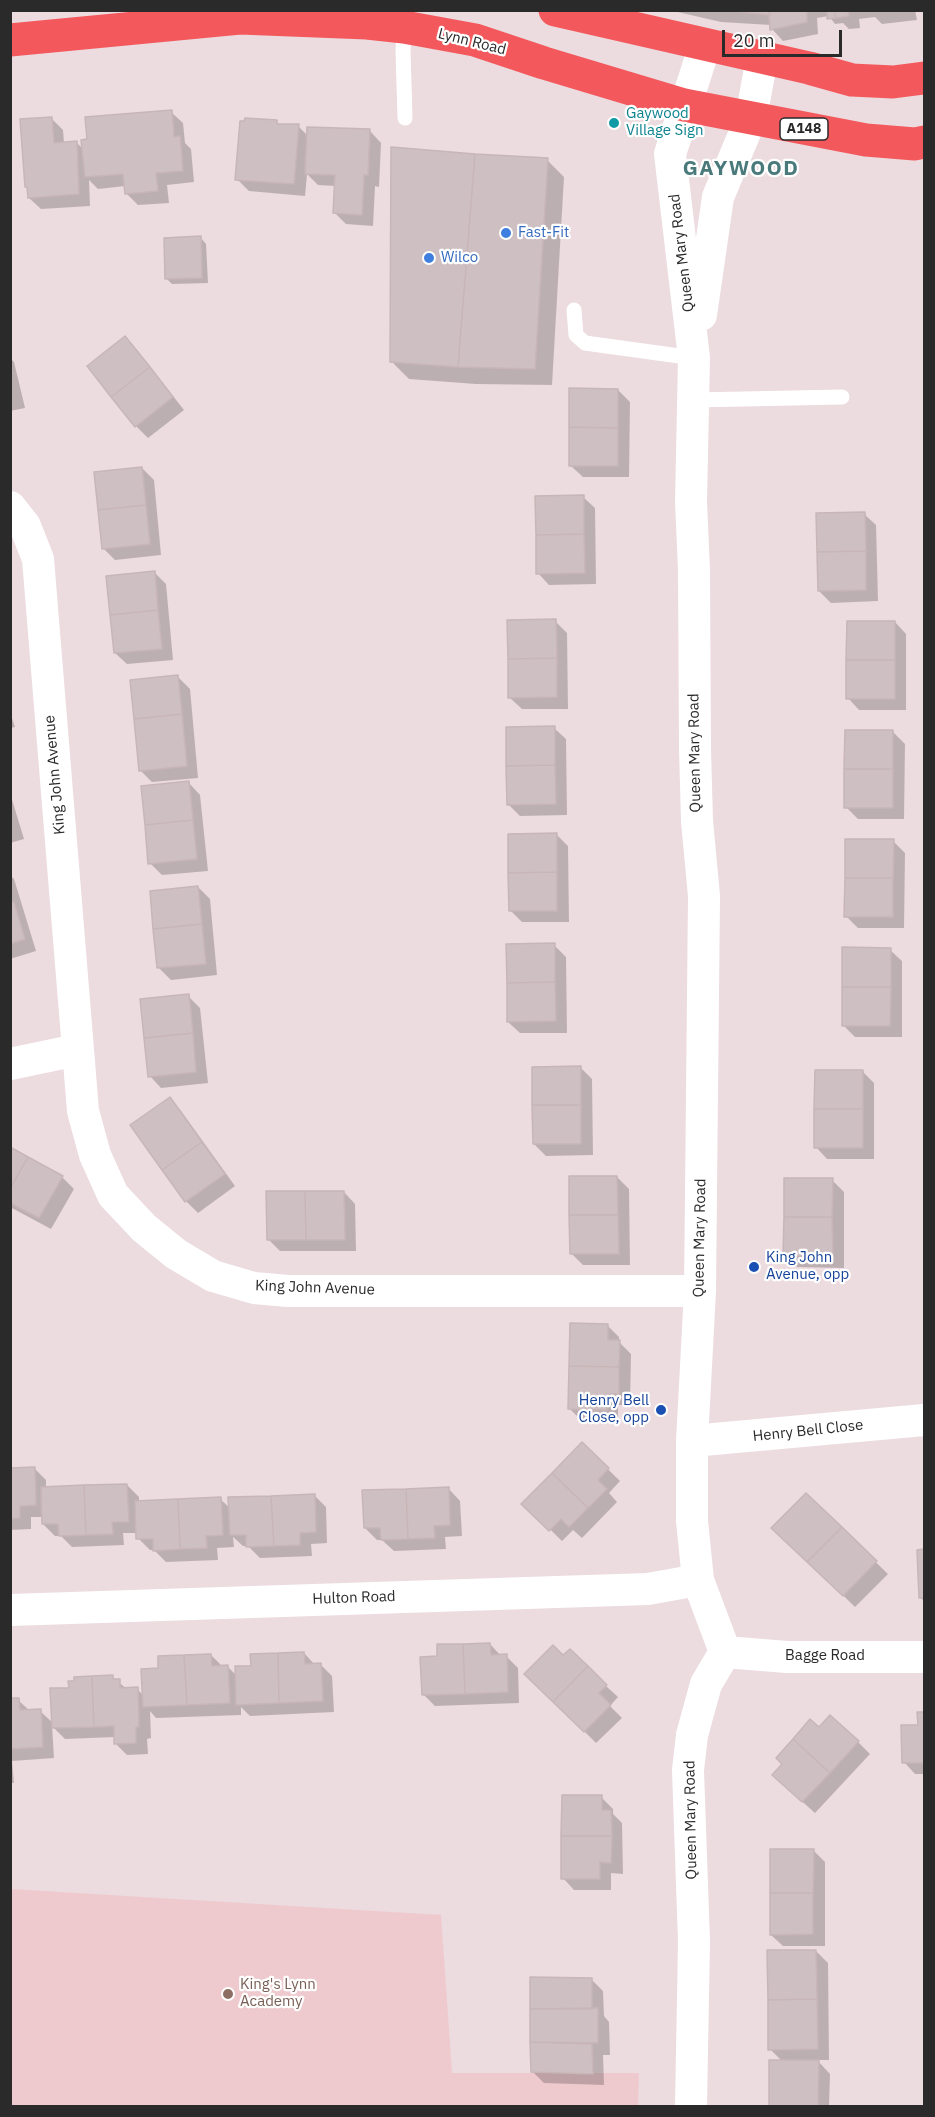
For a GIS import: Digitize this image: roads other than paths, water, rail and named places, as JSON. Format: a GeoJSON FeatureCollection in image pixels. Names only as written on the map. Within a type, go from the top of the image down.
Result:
{"type":"FeatureCollection","features":[{"type":"Feature","properties":{"kind":"main road"},"geometry":{"type":"LineString","coordinates":[[555,10],[852,80],[893,82],[924,78]]}},
{"type":"Feature","properties":{"kind":"main road","name":"Lynn Road"},"geometry":{"type":"LineString","coordinates":[[10,40],[176,18],[240,14],[367,23],[405,19],[684,105],[825,134],[915,144],[924,142]]}},
{"type":"Feature","properties":{"kind":"street","name":"Queen Mary Road"},"geometry":{"type":"LineString","coordinates":[[691,2106],[694,1942],[688,1770],[692,1735],[706,1684],[725,1652],[698,1580],[692,1521],[692,1440],[700,1291],[704,896],[697,820],[695,749],[692,502],[694,358],[670,154],[705,45]]}},
{"type":"Feature","properties":{"kind":"street","name":"Queen Mary Road"},"geometry":{"type":"LineString","coordinates":[[694,358],[718,197],[751,118],[762,58]]}},
{"type":"Feature","properties":{"kind":"street","name":"King John Avenue"},"geometry":{"type":"LineString","coordinates":[[10,507],[25,526],[38,559],[83,1111],[95,1155],[113,1195],[144,1228],[168,1248],[213,1276],[254,1288],[288,1291],[700,1291]]}},
{"type":"Feature","properties":{"kind":"street"},"geometry":{"type":"LineString","coordinates":[[10,1064],[77,1050]]}},
{"type":"Feature","properties":{"kind":"street","name":"Henry Bell Close"},"geometry":{"type":"LineString","coordinates":[[692,1440],[924,1420]]}},
{"type":"Feature","properties":{"kind":"street","name":"Hulton Road"},"geometry":{"type":"LineString","coordinates":[[10,1610],[648,1589],[698,1580]]}},
{"type":"Feature","properties":{"kind":"street","name":"Bagge Road"},"geometry":{"type":"LineString","coordinates":[[725,1652],[787,1657],[924,1657]]}},
{"type":"Feature","properties":{"kind":"lane"},"geometry":{"type":"LineString","coordinates":[[405,19],[403,50],[405,118]]}},
{"type":"Feature","properties":{"kind":"lane"},"geometry":{"type":"LineString","coordinates":[[574,310],[576,335],[585,344],[694,358]]}},
{"type":"Feature","properties":{"kind":"lane"},"geometry":{"type":"LineString","coordinates":[[694,400],[842,398]]}},
{"type":"Feature","properties":{"kind":"place","name":"Gaywood Village Sign"},"geometry":{"type":"Point","coordinates":[614,123]}},
{"type":"Feature","properties":{"kind":"place","name":"Fast-Fit"},"geometry":{"type":"Point","coordinates":[506,233]}},
{"type":"Feature","properties":{"kind":"place","name":"Wilco"},"geometry":{"type":"Point","coordinates":[429,258]}},
{"type":"Feature","properties":{"kind":"place","name":"King John Avenue, opp"},"geometry":{"type":"Point","coordinates":[754,1267]}},
{"type":"Feature","properties":{"kind":"place","name":"Henry Bell Close, opp"},"geometry":{"type":"Point","coordinates":[661,1410]}},
{"type":"Feature","properties":{"kind":"place","name":"King's Lynn Academy"},"geometry":{"type":"Point","coordinates":[228,1994]}},
{"type":"Feature","properties":{"kind":"district","name":"GAYWOOD"},"geometry":{"type":"Point","coordinates":[741,169]}}]}
